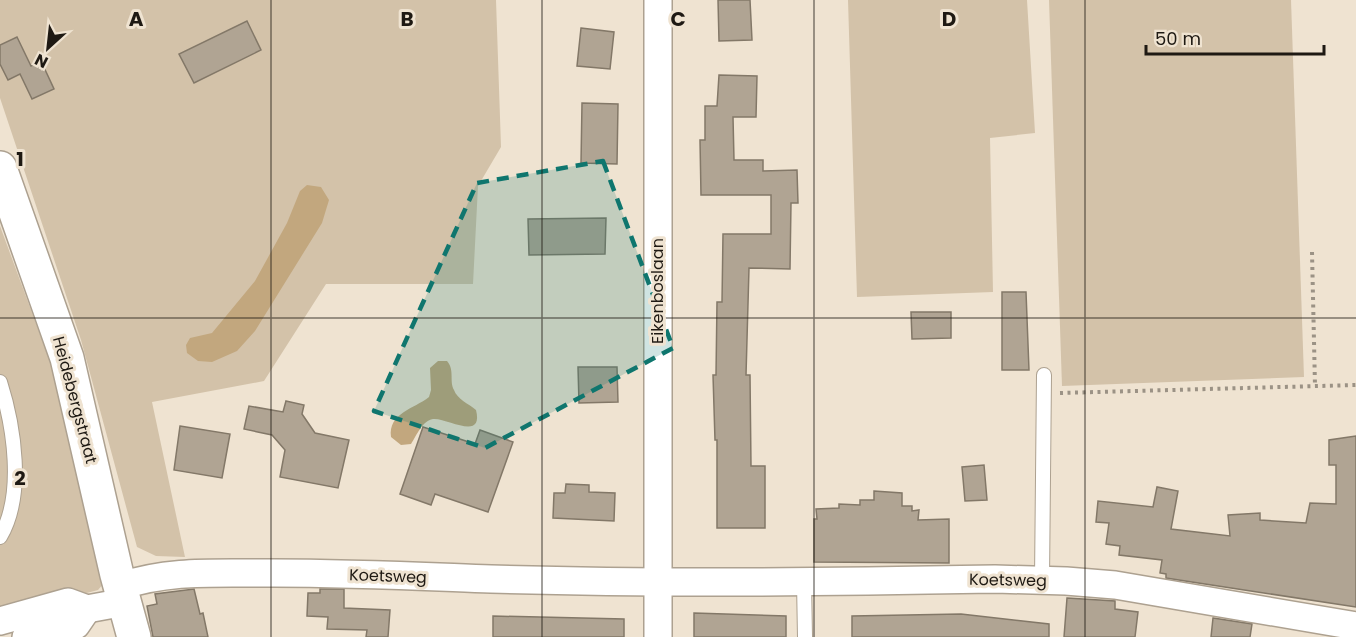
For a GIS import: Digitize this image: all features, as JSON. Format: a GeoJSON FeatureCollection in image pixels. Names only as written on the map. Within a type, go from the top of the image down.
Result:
{"type":"FeatureCollection","features":[{"type":"Feature","properties":{"kind":"street","name":"Eikenboslaan"},"geometry":{"type":"LineString","coordinates":[[656,582],[658,0]]}},
{"type":"Feature","properties":{"kind":"street","name":"Heidebergstraat"},"geometry":{"type":"LineString","coordinates":[[0,168],[67,358],[134,637]]}},
{"type":"Feature","properties":{"kind":"street","name":"Koetsweg"},"geometry":{"type":"LineString","coordinates":[[87,609],[123,594],[146,578],[177,573],[286,572],[656,582],[995,579],[1042,580],[1125,587],[1356,626]]}},
{"type":"Feature","properties":{"kind":"street"},"geometry":{"type":"LineString","coordinates":[[656,582],[658,637]]}},
{"type":"Feature","properties":{"kind":"street"},"geometry":{"type":"LineString","coordinates":[[0,621],[68,602],[87,609],[76,625],[26,637]]}},
{"type":"Feature","properties":{"kind":"lane"},"geometry":{"type":"LineString","coordinates":[[1042,580],[1044,375]]}},
{"type":"Feature","properties":{"kind":"lane"},"geometry":{"type":"LineString","coordinates":[[0,382],[9,413],[14,462],[13,501],[5,529],[0,537]]}},
{"type":"Feature","properties":{"kind":"lane"},"geometry":{"type":"LineString","coordinates":[[804,582],[805,637]]}},
{"type":"Feature","properties":{"kind":"path"},"geometry":{"type":"LineString","coordinates":[[1312,252],[1315,386]]}},
{"type":"Feature","properties":{"kind":"path"},"geometry":{"type":"LineString","coordinates":[[1044,394],[1356,385]]}},
{"type":"Feature","properties":{"kind":"highlighted area"},"geometry":{"type":"Polygon","coordinates":[[[603,161],[673,348],[485,448],[374,411],[477,183],[603,161]]]}},
{"type":"Feature","properties":{"kind":"shaded area"},"geometry":{"type":"Polygon","coordinates":[[[0,0],[496,0],[501,147],[478,186],[473,284],[326,284],[264,381],[152,402],[185,557],[156,556],[137,547],[81,340],[0,98],[0,0]]]}},
{"type":"Feature","properties":{"kind":"shaded area"},"geometry":{"type":"Polygon","coordinates":[[[848,0],[1027,0],[1035,133],[990,138],[993,292],[857,297],[848,0]]]}},
{"type":"Feature","properties":{"kind":"shaded area"},"geometry":{"type":"Polygon","coordinates":[[[1049,0],[1291,0],[1304,377],[1062,386],[1049,0]]]}},
{"type":"Feature","properties":{"kind":"shaded area"},"geometry":{"type":"Polygon","coordinates":[[[307,185],[321,187],[329,200],[322,223],[255,331],[237,351],[212,362],[198,361],[187,353],[186,345],[190,338],[212,333],[255,281],[287,223],[300,191],[307,185]]]}},
{"type":"Feature","properties":{"kind":"shaded area"},"geometry":{"type":"Polygon","coordinates":[[[0,226],[52,367],[104,583],[98,590],[0,616],[0,226]]]}},
{"type":"Feature","properties":{"kind":"shaded area"},"geometry":{"type":"Polygon","coordinates":[[[438,361],[447,361],[456,393],[460,399],[476,410],[477,419],[474,425],[469,426],[439,419],[429,420],[411,444],[401,445],[391,437],[394,422],[403,412],[429,397],[430,368],[438,361]]]}},
{"type":"Feature","properties":{"kind":"building"},"geometry":{"type":"Polygon","coordinates":[[[718,0],[750,0],[752,40],[719,41],[718,0]]]}},
{"type":"Feature","properties":{"kind":"building"},"geometry":{"type":"Polygon","coordinates":[[[247,21],[261,50],[194,83],[179,54],[247,21]]]}},
{"type":"Feature","properties":{"kind":"building"},"geometry":{"type":"Polygon","coordinates":[[[581,28],[614,32],[610,69],[577,66],[581,28]]]}},
{"type":"Feature","properties":{"kind":"building"},"geometry":{"type":"Polygon","coordinates":[[[17,37],[31,66],[41,61],[54,89],[32,99],[20,74],[8,80],[0,64],[0,45],[17,37]]]}},
{"type":"Feature","properties":{"kind":"building"},"geometry":{"type":"Polygon","coordinates":[[[719,75],[757,76],[756,117],[733,117],[734,160],[763,160],[763,171],[797,170],[798,203],[791,203],[790,269],[749,268],[746,375],[750,375],[751,466],[765,466],[765,528],[717,528],[717,440],[715,440],[713,375],[716,375],[717,302],[722,302],[723,234],[771,234],[771,195],[701,195],[700,140],[705,140],[705,106],[717,106],[719,75]]]}},
{"type":"Feature","properties":{"kind":"building"},"geometry":{"type":"Polygon","coordinates":[[[582,103],[618,104],[617,164],[581,163],[582,103]]]}},
{"type":"Feature","properties":{"kind":"building"},"geometry":{"type":"Polygon","coordinates":[[[606,218],[605,254],[529,255],[528,219],[606,218]]]}},
{"type":"Feature","properties":{"kind":"building"},"geometry":{"type":"Polygon","coordinates":[[[1002,292],[1026,292],[1029,370],[1002,370],[1002,292]]]}},
{"type":"Feature","properties":{"kind":"building"},"geometry":{"type":"Polygon","coordinates":[[[911,312],[951,312],[951,338],[912,339],[911,312]]]}},
{"type":"Feature","properties":{"kind":"building"},"geometry":{"type":"Polygon","coordinates":[[[578,367],[617,367],[618,402],[579,403],[578,367]]]}},
{"type":"Feature","properties":{"kind":"building"},"geometry":{"type":"Polygon","coordinates":[[[286,401],[304,405],[302,414],[315,433],[349,440],[338,488],[280,477],[285,450],[272,435],[244,429],[249,406],[283,412],[286,401]]]}},
{"type":"Feature","properties":{"kind":"building"},"geometry":{"type":"Polygon","coordinates":[[[180,426],[230,434],[222,478],[174,470],[180,426]]]}},
{"type":"Feature","properties":{"kind":"building"},"geometry":{"type":"Polygon","coordinates":[[[423,427],[475,444],[480,430],[513,442],[488,512],[435,494],[431,505],[400,494],[423,427]]]}},
{"type":"Feature","properties":{"kind":"building"},"geometry":{"type":"Polygon","coordinates":[[[1356,436],[1356,607],[1166,578],[1166,574],[1160,573],[1162,560],[1119,555],[1120,546],[1106,544],[1109,523],[1096,522],[1098,501],[1153,507],[1157,487],[1178,491],[1171,529],[1230,536],[1228,515],[1260,513],[1260,520],[1306,523],[1310,503],[1336,504],[1336,465],[1329,465],[1329,440],[1356,436]]]}},
{"type":"Feature","properties":{"kind":"building"},"geometry":{"type":"Polygon","coordinates":[[[984,465],[987,500],[965,501],[962,467],[984,465]]]}},
{"type":"Feature","properties":{"kind":"building"},"geometry":{"type":"Polygon","coordinates":[[[566,484],[589,485],[589,492],[615,493],[614,521],[553,518],[554,493],[565,493],[566,484]]]}},
{"type":"Feature","properties":{"kind":"building"},"geometry":{"type":"Polygon","coordinates":[[[874,491],[902,493],[902,506],[912,506],[912,511],[919,510],[918,520],[949,519],[949,563],[814,562],[816,509],[839,508],[839,504],[860,505],[860,500],[874,500],[874,491]]]}},
{"type":"Feature","properties":{"kind":"building"},"geometry":{"type":"Polygon","coordinates":[[[194,589],[200,614],[203,613],[208,637],[153,637],[147,606],[157,604],[155,594],[194,589]]]}},
{"type":"Feature","properties":{"kind":"building"},"geometry":{"type":"Polygon","coordinates":[[[320,589],[344,589],[344,608],[390,610],[388,637],[366,637],[367,630],[327,629],[328,617],[307,616],[308,593],[320,593],[320,589]]]}},
{"type":"Feature","properties":{"kind":"building"},"geometry":{"type":"Polygon","coordinates":[[[1067,598],[1115,601],[1115,609],[1138,612],[1135,637],[1064,637],[1067,598]]]}},
{"type":"Feature","properties":{"kind":"building"},"geometry":{"type":"Polygon","coordinates":[[[694,613],[786,616],[786,637],[694,637],[694,613]]]}},
{"type":"Feature","properties":{"kind":"building"},"geometry":{"type":"Polygon","coordinates":[[[961,614],[1049,624],[1049,637],[852,637],[852,616],[961,614]]]}},
{"type":"Feature","properties":{"kind":"building"},"geometry":{"type":"Polygon","coordinates":[[[493,616],[624,619],[624,637],[493,637],[493,616]]]}},
{"type":"Feature","properties":{"kind":"building"},"geometry":{"type":"Polygon","coordinates":[[[1213,618],[1252,624],[1250,637],[1211,637],[1213,618]]]}}]}
